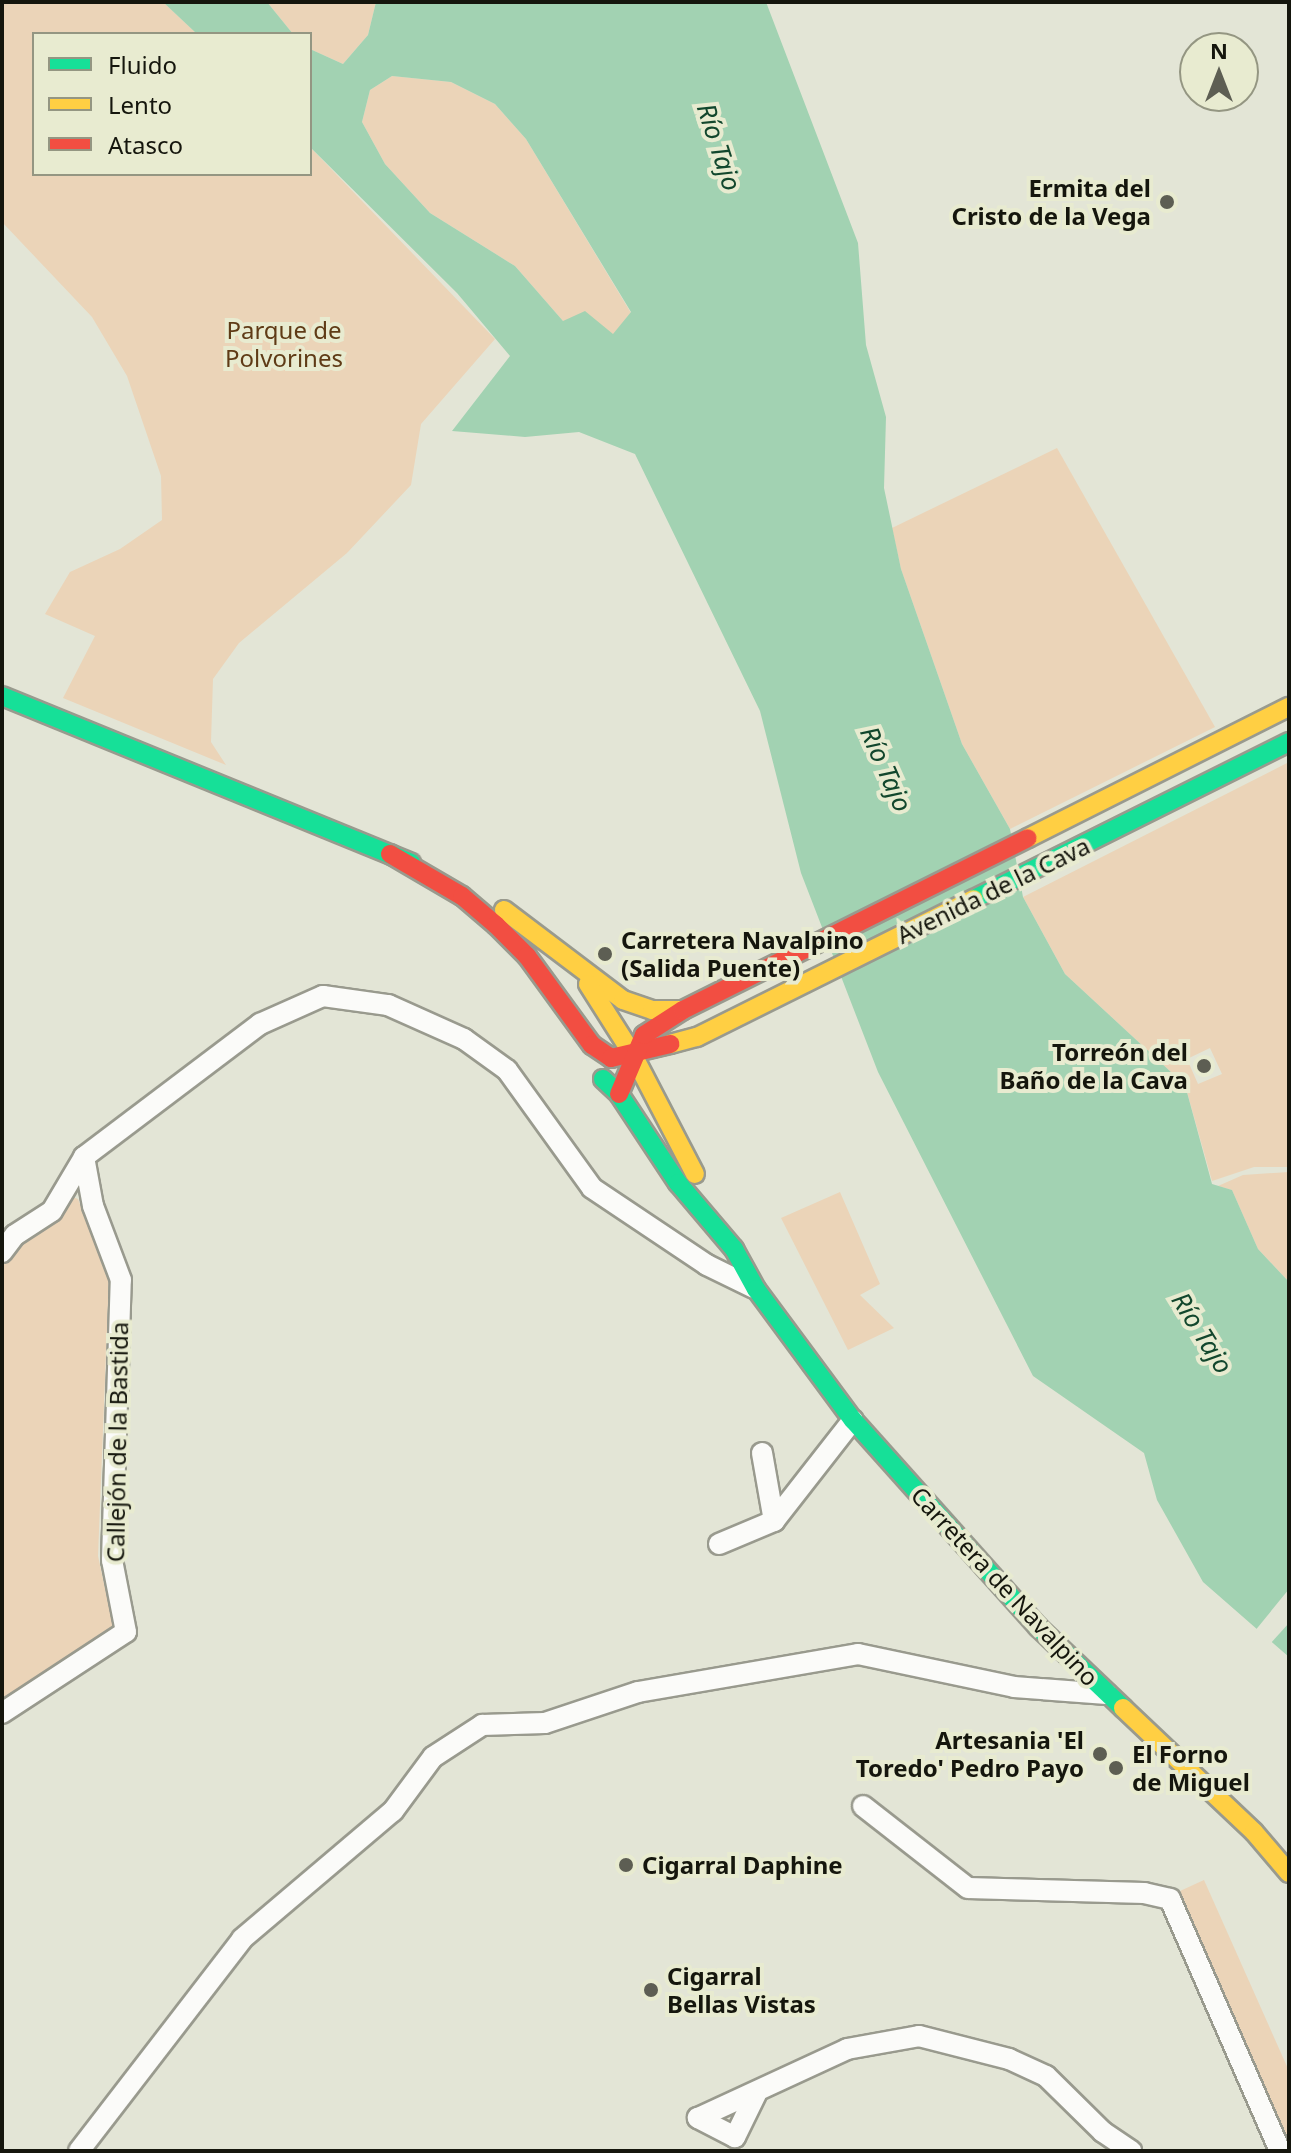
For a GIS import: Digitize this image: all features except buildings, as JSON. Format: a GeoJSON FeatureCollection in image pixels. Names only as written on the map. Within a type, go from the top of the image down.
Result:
{"type":"FeatureCollection","features":[{"type":"Feature","properties":{"kind":"main road"},"geometry":{"type":"LineString","coordinates":[[2,696],[471,887],[637,1007],[683,1010]]}},
{"type":"Feature","properties":{"kind":"main road","name":"Avenida de la Cava"},"geometry":{"type":"LineString","coordinates":[[633,1055],[644,1035],[683,1010],[1162,774],[1289,707]]}},
{"type":"Feature","properties":{"kind":"main road","name":"Avenida de la Cava"},"geometry":{"type":"LineString","coordinates":[[633,1055],[697,1037],[1289,742]]}},
{"type":"Feature","properties":{"kind":"main road"},"geometry":{"type":"LineString","coordinates":[[390,854],[470,919],[508,965]]}},
{"type":"Feature","properties":{"kind":"main road"},"geometry":{"type":"LineString","coordinates":[[390,854],[462,896],[496,925],[527,956],[592,1045],[611,1058],[633,1055]]}},
{"type":"Feature","properties":{"kind":"main road"},"geometry":{"type":"LineString","coordinates":[[552,944],[605,1005],[670,1119],[734,1249]]}},
{"type":"Feature","properties":{"kind":"main road"},"geometry":{"type":"LineString","coordinates":[[558,1034],[619,1094],[678,1183],[734,1249]]}},
{"type":"Feature","properties":{"kind":"main road"},"geometry":{"type":"LineString","coordinates":[[670,1119],[672,1075],[697,1037]]}},
{"type":"Feature","properties":{"kind":"main road"},"geometry":{"type":"LineString","coordinates":[[619,1094],[633,1055]]}},
{"type":"Feature","properties":{"kind":"main road","name":"Carretera de Navalpino"},"geometry":{"type":"LineString","coordinates":[[734,1249],[756,1289],[853,1420],[1038,1627],[1164,1746],[1289,1873]]}},
{"type":"Feature","properties":{"kind":"street"},"geometry":{"type":"LineString","coordinates":[[2,1252],[15,1235],[52,1211],[84,1157],[260,1024],[323,996],[388,1005],[464,1039],[507,1070],[592,1188],[707,1265],[756,1289]]}},
{"type":"Feature","properties":{"kind":"street","name":"Callejón de la Bastida"},"geometry":{"type":"LineString","coordinates":[[2,1713],[126,1632],[112,1560],[121,1280],[93,1206],[84,1157]]}},
{"type":"Feature","properties":{"kind":"street"},"geometry":{"type":"LineString","coordinates":[[719,1544],[774,1521],[853,1420]]}},
{"type":"Feature","properties":{"kind":"street"},"geometry":{"type":"LineString","coordinates":[[762,1453],[774,1521]]}},
{"type":"Feature","properties":{"kind":"street"},"geometry":{"type":"LineString","coordinates":[[79,2151],[242,1939],[393,1811],[433,1757],[482,1725],[545,1723],[638,1692],[858,1654],[1014,1687],[1107,1694]]}},
{"type":"Feature","properties":{"kind":"street"},"geometry":{"type":"LineString","coordinates":[[863,1806],[968,1888],[1144,1893],[1170,1899],[1280,2151]]}},
{"type":"Feature","properties":{"kind":"street"},"geometry":{"type":"LineString","coordinates":[[756,2094],[847,2049],[919,2036],[1009,2059],[1046,2076],[1103,2132],[1131,2151]]}},
{"type":"Feature","properties":{"kind":"green space","name":"Parque de Polvorines"},"geometry":{"type":"Polygon","coordinates":[[[2,2],[163,2],[195,32],[32,32],[32,176],[312,176],[312,149],[495,339],[421,424],[411,485],[347,553],[239,643],[213,679],[211,742],[226,765],[63,698],[95,636],[45,614],[70,572],[120,549],[162,520],[161,476],[127,376],[92,317],[2,222],[2,2]]]}},
{"type":"Feature","properties":{"kind":"green space"},"geometry":{"type":"Polygon","coordinates":[[[267,2],[376,2],[368,35],[343,64],[312,50],[312,32],[291,32],[267,2]]]}},
{"type":"Feature","properties":{"kind":"green space"},"geometry":{"type":"Polygon","coordinates":[[[392,76],[451,82],[495,104],[526,139],[631,313],[613,335],[563,321],[515,266],[430,213],[385,164],[362,122],[370,90],[392,76]]]}},
{"type":"Feature","properties":{"kind":"green space"},"geometry":{"type":"Polygon","coordinates":[[[1057,448],[1215,727],[1010,829],[962,744],[901,569],[892,528],[1057,448]]]}},
{"type":"Feature","properties":{"kind":"green space"},"geometry":{"type":"Polygon","coordinates":[[[1289,762],[1289,1167],[1254,1167],[1212,1181],[1185,1085],[1065,974],[1023,897],[1289,762]],[[1210,1048],[1187,1059],[1198,1084],[1222,1074],[1210,1048]]]}},
{"type":"Feature","properties":{"kind":"green space"},"geometry":{"type":"Polygon","coordinates":[[[1289,1172],[1289,1282],[1258,1249],[1232,1190],[1218,1186],[1243,1175],[1289,1172]]]}},
{"type":"Feature","properties":{"kind":"green space"},"geometry":{"type":"Polygon","coordinates":[[[840,1192],[880,1284],[860,1295],[894,1328],[848,1350],[781,1218],[840,1192]]]}},
{"type":"Feature","properties":{"kind":"green space"},"geometry":{"type":"Polygon","coordinates":[[[67,1195],[78,1199],[109,1278],[98,1556],[114,1630],[2,1699],[2,1254],[67,1195]]]}},
{"type":"Feature","properties":{"kind":"green space"},"geometry":{"type":"Polygon","coordinates":[[[1204,1880],[1289,2071],[1289,2150],[1180,1891],[1204,1880]]]}},
{"type":"Feature","properties":{"kind":"water"},"geometry":{"type":"Polygon","coordinates":[[[163,2],[267,2],[291,32],[195,32],[163,2]]]}},
{"type":"Feature","properties":{"kind":"water","name":"Río Tajo"},"geometry":{"type":"Polygon","coordinates":[[[376,2],[766,2],[858,243],[866,345],[886,417],[884,488],[901,569],[962,744],[1010,829],[1023,897],[1065,974],[1185,1085],[1212,1184],[1232,1190],[1258,1249],[1289,1282],[1289,1657],[1203,1582],[1157,1500],[1144,1453],[1033,1376],[878,1072],[801,873],[760,711],[635,454],[579,432],[525,437],[452,431],[510,356],[457,293],[312,149],[312,50],[343,64],[368,35],[376,2]],[[392,76],[370,90],[362,122],[385,164],[430,213],[515,266],[563,321],[585,311],[613,334],[631,312],[526,139],[495,104],[451,82],[392,76]]]}},
{"type":"Feature","properties":{"kind":"pier"},"geometry":{"type":"Polygon","coordinates":[[[1289,1589],[1289,1623],[1269,1645],[1254,1632],[1289,1589]]]}},
{"type":"Feature","properties":{"kind":"traffic: fast"},"geometry":{"type":"LineString","coordinates":[[2,696],[411,863]]}},
{"type":"Feature","properties":{"kind":"traffic: fast"},"geometry":{"type":"LineString","coordinates":[[974,899],[1289,742]]}},
{"type":"Feature","properties":{"kind":"traffic: fast"},"geometry":{"type":"LineString","coordinates":[[603,1079],[619,1094],[678,1183],[734,1249]]}},
{"type":"Feature","properties":{"kind":"traffic: fast"},"geometry":{"type":"LineString","coordinates":[[734,1249],[756,1289],[853,1420],[1038,1627],[1123,1708]]}},
{"type":"Feature","properties":{"kind":"traffic: slow"},"geometry":{"type":"LineString","coordinates":[[1028,838],[1289,707]]}},
{"type":"Feature","properties":{"kind":"traffic: slow"},"geometry":{"type":"LineString","coordinates":[[670,1044],[697,1037],[974,899]]}},
{"type":"Feature","properties":{"kind":"traffic: slow"},"geometry":{"type":"LineString","coordinates":[[504,910],[623,1000],[652,1010],[683,1010]]}},
{"type":"Feature","properties":{"kind":"traffic: slow"},"geometry":{"type":"LineString","coordinates":[[588,984],[633,1055],[695,1174]]}},
{"type":"Feature","properties":{"kind":"traffic: slow"},"geometry":{"type":"LineString","coordinates":[[1123,1708],[1254,1832],[1289,1873]]}},
{"type":"Feature","properties":{"kind":"traffic: jam"},"geometry":{"type":"LineString","coordinates":[[619,1094],[644,1035],[683,1010],[1028,838]]}},
{"type":"Feature","properties":{"kind":"traffic: jam"},"geometry":{"type":"LineString","coordinates":[[390,854],[462,896],[496,925],[527,956],[592,1045],[611,1058],[670,1044]]}},
{"type":"Feature","properties":{"kind":"place","name":"Ermita del Cristo de la Vega"},"geometry":{"type":"Point","coordinates":[1167,202]}},
{"type":"Feature","properties":{"kind":"place","name":"Carretera Navalpino (Salida Puente)"},"geometry":{"type":"Point","coordinates":[605,954]}},
{"type":"Feature","properties":{"kind":"place","name":"Torreón del Baño de la Cava"},"geometry":{"type":"Point","coordinates":[1204,1066]}},
{"type":"Feature","properties":{"kind":"place","name":"Artesania 'El Toredo' Pedro Payo"},"geometry":{"type":"Point","coordinates":[1100,1754]}},
{"type":"Feature","properties":{"kind":"place","name":"El Forno de Miguel"},"geometry":{"type":"Point","coordinates":[1116,1768]}},
{"type":"Feature","properties":{"kind":"place","name":"Cigarral Daphine"},"geometry":{"type":"Point","coordinates":[626,1865]}},
{"type":"Feature","properties":{"kind":"place","name":"Cigarral Bellas Vistas"},"geometry":{"type":"Point","coordinates":[651,1990]}}]}
